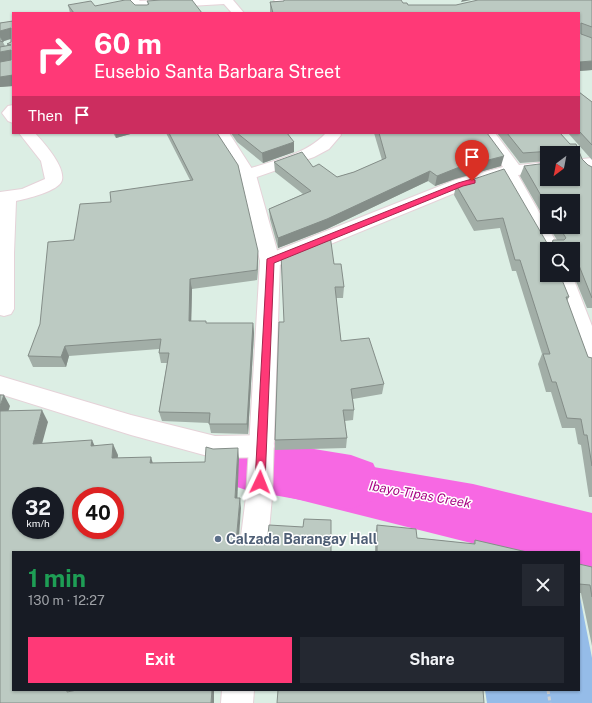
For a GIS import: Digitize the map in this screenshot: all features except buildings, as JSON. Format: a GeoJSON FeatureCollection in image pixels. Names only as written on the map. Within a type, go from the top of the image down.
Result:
{"type":"FeatureCollection","features":[{"type":"Feature","properties":{"kind":"street"},"geometry":{"type":"LineString","coordinates":[[138,6],[228,0],[237,12]]}},
{"type":"Feature","properties":{"kind":"street"},"geometry":{"type":"LineString","coordinates":[[280,0],[317,4],[362,0],[365,12]]}},
{"type":"Feature","properties":{"kind":"street"},"geometry":{"type":"LineString","coordinates":[[4,309],[4,197],[39,189],[54,181],[54,176],[44,154],[28,134]]}},
{"type":"Feature","properties":{"kind":"street"},"geometry":{"type":"LineString","coordinates":[[222,134],[248,175],[270,261],[259,498],[253,551]]}},
{"type":"Feature","properties":{"kind":"street"},"geometry":{"type":"LineString","coordinates":[[248,175],[308,154],[323,146],[332,134]]}},
{"type":"Feature","properties":{"kind":"street"},"geometry":{"type":"LineString","coordinates":[[488,134],[511,171],[547,242]]}},
{"type":"Feature","properties":{"kind":"street"},"geometry":{"type":"LineString","coordinates":[[270,261],[461,184],[511,171],[540,168]]}},
{"type":"Feature","properties":{"kind":"street"},"geometry":{"type":"LineString","coordinates":[[565,282],[576,309],[592,360]]}},
{"type":"Feature","properties":{"kind":"street"},"geometry":{"type":"LineString","coordinates":[[0,385],[131,425],[215,447],[261,448]]}},
{"type":"Feature","properties":{"kind":"street"},"geometry":{"type":"LineString","coordinates":[[237,703],[238,691]]}},
{"type":"Feature","properties":{"kind":"path"},"geometry":{"type":"LineString","coordinates":[[548,691],[550,703]]}},
{"type":"Feature","properties":{"kind":"shaded area"},"geometry":{"type":"Polygon","coordinates":[[[580,597],[592,658],[592,703],[487,703],[485,691],[580,691],[580,597]]]}},
{"type":"Feature","properties":{"kind":"water"},"geometry":{"type":"Polygon","coordinates":[[[280,451],[473,484],[592,513],[592,573],[580,570],[580,551],[503,551],[280,495],[280,451]]]}},
{"type":"Feature","properties":{"kind":"waterway","name":"Ibayo-Tipas Creek"},"geometry":{"type":"LineString","coordinates":[[246,464],[351,482]]}},
{"type":"Feature","properties":{"kind":"place","name":"Calzada Barangay Hall"},"geometry":{"type":"Point","coordinates":[218,539]}},
{"type":"Feature","properties":{"kind":"route"},"geometry":{"type":"LineString","coordinates":[[260,482],[270,261],[461,184],[472,181]]}}]}
